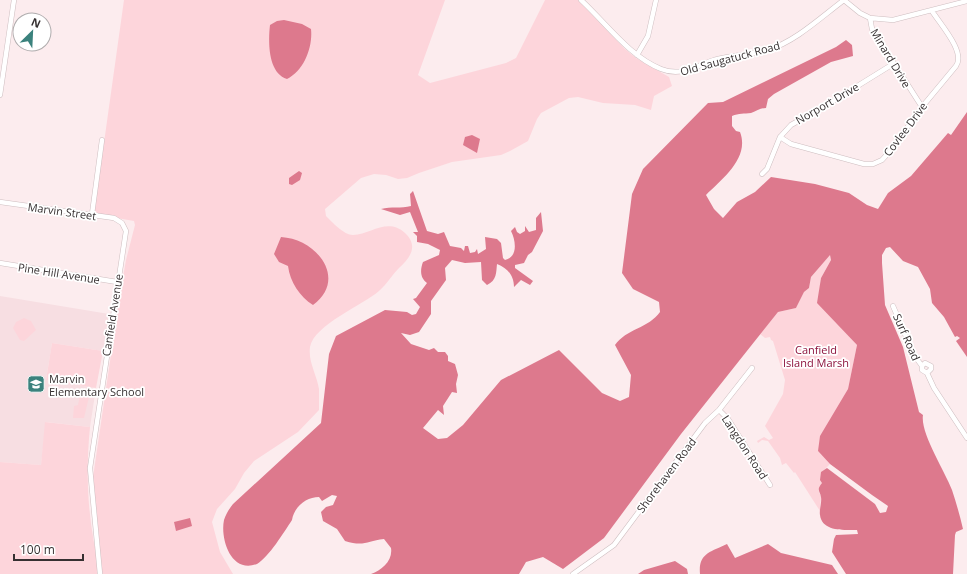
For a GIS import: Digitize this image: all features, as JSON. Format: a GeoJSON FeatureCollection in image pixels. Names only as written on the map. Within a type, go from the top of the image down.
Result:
{"type":"FeatureCollection","features":[{"type":"Feature","properties":{"kind":"street"},"geometry":{"type":"LineString","coordinates":[[0,95],[14,0]]}},
{"type":"Feature","properties":{"kind":"street","name":"Old Saugatuck Road"},"geometry":{"type":"LineString","coordinates":[[581,0],[637,55],[660,69],[682,72],[721,58],[767,50],[792,39],[844,0]]}},
{"type":"Feature","properties":{"kind":"street"},"geometry":{"type":"LineString","coordinates":[[637,55],[648,36],[656,0]]}},
{"type":"Feature","properties":{"kind":"street","name":"Minard Drive"},"geometry":{"type":"LineString","coordinates":[[844,0],[860,13],[870,18],[872,30],[922,107]]}},
{"type":"Feature","properties":{"kind":"street"},"geometry":{"type":"LineString","coordinates":[[870,18],[893,20],[967,1]]}},
{"type":"Feature","properties":{"kind":"street","name":"Covlee Drive"},"geometry":{"type":"LineString","coordinates":[[780,138],[791,144],[864,164],[872,164],[882,160],[922,107],[956,66],[959,57],[956,48],[932,11]]}},
{"type":"Feature","properties":{"kind":"street","name":"Norport Drive"},"geometry":{"type":"LineString","coordinates":[[762,174],[767,169],[780,138],[791,125],[893,64]]}},
{"type":"Feature","properties":{"kind":"street"},"geometry":{"type":"LineString","coordinates":[[92,214],[102,140]]}},
{"type":"Feature","properties":{"kind":"street","name":"Marvin Street"},"geometry":{"type":"LineString","coordinates":[[0,202],[92,214],[114,218],[122,223]]}},
{"type":"Feature","properties":{"kind":"street","name":"Canfield Avenue"},"geometry":{"type":"LineString","coordinates":[[100,574],[90,468],[117,282],[126,231],[122,223]]}},
{"type":"Feature","properties":{"kind":"street","name":"Pine Hill Avenue"},"geometry":{"type":"LineString","coordinates":[[0,263],[117,282]]}},
{"type":"Feature","properties":{"kind":"street","name":"Surf Road"},"geometry":{"type":"LineString","coordinates":[[893,306],[914,355],[922,366],[923,371],[927,372],[934,388],[967,438]]}},
{"type":"Feature","properties":{"kind":"street","name":"Surf Road"},"geometry":{"type":"LineString","coordinates":[[922,366],[925,363],[930,365],[931,369],[927,372]]}},
{"type":"Feature","properties":{"kind":"street","name":"Shorehaven Road"},"geometry":{"type":"LineString","coordinates":[[573,574],[614,545],[705,423],[719,410],[752,368]]}},
{"type":"Feature","properties":{"kind":"street","name":"Langdon Road"},"geometry":{"type":"LineString","coordinates":[[719,410],[728,419],[770,486]]}},
{"type":"Feature","properties":{"kind":"shaded area"},"geometry":{"type":"Polygon","coordinates":[[[284,20],[302,24],[311,29],[309,51],[306,58],[298,70],[287,79],[281,76],[276,70],[269,48],[270,25],[277,21],[284,20]]]}},
{"type":"Feature","properties":{"kind":"shaded area"},"geometry":{"type":"Polygon","coordinates":[[[846,40],[852,45],[853,56],[831,62],[774,94],[768,99],[766,108],[751,113],[732,116],[732,126],[736,131],[740,132],[742,142],[741,151],[733,167],[706,195],[714,209],[723,218],[737,202],[755,192],[771,177],[815,184],[849,193],[867,205],[878,209],[888,193],[911,176],[948,133],[951,135],[967,112],[967,357],[956,341],[960,338],[957,336],[955,337],[944,317],[932,303],[930,289],[918,267],[903,261],[890,247],[886,248],[882,255],[885,305],[903,347],[919,412],[923,415],[925,432],[949,482],[963,529],[956,532],[955,535],[953,574],[846,574],[832,552],[836,535],[858,534],[857,530],[835,529],[825,525],[822,521],[820,513],[821,497],[819,489],[822,483],[820,480],[821,472],[827,468],[875,504],[880,513],[886,512],[888,506],[830,464],[818,451],[820,436],[848,389],[857,345],[817,303],[821,278],[831,260],[830,255],[811,277],[809,288],[804,292],[796,308],[778,312],[681,434],[604,538],[563,569],[543,557],[526,562],[519,574],[371,574],[386,564],[390,557],[391,548],[384,539],[361,544],[345,541],[337,529],[323,521],[321,512],[326,507],[333,505],[337,496],[332,495],[322,501],[319,497],[314,497],[301,504],[295,511],[292,520],[276,544],[262,561],[248,566],[240,564],[234,559],[229,553],[226,545],[223,528],[224,520],[233,504],[321,423],[329,354],[336,336],[385,310],[407,312],[412,315],[416,314],[420,307],[413,299],[416,298],[427,283],[421,274],[423,262],[439,255],[440,250],[428,244],[417,242],[417,236],[413,232],[418,232],[410,212],[400,215],[381,209],[411,206],[410,194],[413,191],[427,231],[438,234],[444,232],[450,246],[461,248],[464,251],[465,246],[468,246],[470,253],[475,252],[477,249],[478,254],[486,249],[485,237],[497,239],[501,243],[503,258],[505,260],[512,256],[515,248],[511,231],[515,227],[517,232],[520,234],[525,231],[525,226],[529,232],[536,230],[536,218],[541,212],[543,231],[532,252],[528,255],[524,263],[515,265],[515,268],[533,281],[530,285],[521,280],[514,287],[513,279],[509,272],[497,264],[494,279],[487,285],[482,280],[481,262],[465,263],[452,260],[445,268],[446,280],[431,301],[431,314],[419,332],[410,335],[401,333],[411,344],[429,350],[434,348],[438,352],[445,352],[448,356],[448,361],[455,364],[458,375],[456,384],[457,393],[452,392],[443,406],[444,415],[438,410],[423,428],[438,439],[447,438],[463,425],[501,380],[559,350],[602,393],[620,401],[629,397],[631,375],[615,345],[625,335],[650,322],[660,312],[659,302],[633,289],[622,273],[632,194],[643,169],[708,103],[723,102],[836,47],[846,40]]]}},
{"type":"Feature","properties":{"kind":"shaded area"},"geometry":{"type":"Polygon","coordinates":[[[472,135],[480,139],[477,153],[463,145],[465,137],[472,135]]]}},
{"type":"Feature","properties":{"kind":"shaded area"},"geometry":{"type":"Polygon","coordinates":[[[299,171],[302,173],[300,180],[292,185],[289,184],[289,178],[299,171]]]}},
{"type":"Feature","properties":{"kind":"shaded area"},"geometry":{"type":"Polygon","coordinates":[[[281,237],[294,239],[306,245],[324,262],[328,273],[328,284],[323,295],[313,305],[304,298],[296,288],[291,278],[288,266],[279,262],[274,254],[281,237]]]}},
{"type":"Feature","properties":{"kind":"shaded area","name":"Marvin Elementary School"},"geometry":{"type":"Polygon","coordinates":[[[0,296],[109,314],[103,351],[52,343],[46,380],[96,388],[90,427],[46,422],[41,465],[0,462],[0,296]]]}},
{"type":"Feature","properties":{"kind":"shaded area"},"geometry":{"type":"Polygon","coordinates":[[[190,518],[192,526],[176,531],[174,522],[190,518]]]}},
{"type":"Feature","properties":{"kind":"shaded area"},"geometry":{"type":"Polygon","coordinates":[[[727,544],[735,558],[768,544],[781,553],[832,565],[838,574],[700,574],[700,567],[703,557],[711,551],[727,544]]]}},
{"type":"Feature","properties":{"kind":"shaded area"},"geometry":{"type":"Polygon","coordinates":[[[675,561],[687,569],[688,574],[638,574],[644,570],[675,561]]]}},
{"type":"Feature","properties":{"kind":"green space"},"geometry":{"type":"Polygon","coordinates":[[[124,0],[445,0],[418,75],[430,83],[506,63],[516,58],[545,0],[578,0],[625,49],[636,58],[669,77],[672,86],[654,96],[651,110],[635,105],[603,103],[578,97],[569,98],[541,113],[528,141],[510,151],[501,155],[452,162],[407,178],[398,179],[386,175],[374,174],[361,178],[325,209],[326,216],[338,228],[353,235],[386,226],[399,228],[405,233],[412,243],[411,252],[407,260],[379,291],[372,297],[329,323],[313,339],[310,347],[310,358],[319,389],[319,410],[298,432],[254,461],[244,473],[235,489],[217,509],[212,522],[220,552],[233,574],[102,574],[92,484],[119,300],[126,260],[135,225],[134,221],[94,214],[124,0]]]}},
{"type":"Feature","properties":{"kind":"green space","name":"Canfield Island Marsh"},"geometry":{"type":"Polygon","coordinates":[[[830,254],[831,260],[821,278],[818,303],[857,345],[848,389],[818,451],[830,464],[821,473],[822,483],[819,490],[821,496],[820,511],[795,472],[794,473],[786,463],[782,465],[780,458],[768,441],[762,440],[758,443],[757,441],[764,437],[769,440],[773,438],[765,426],[783,394],[785,380],[773,341],[770,337],[765,338],[760,334],[778,312],[796,308],[804,292],[809,288],[811,277],[830,254]]]}},
{"type":"Feature","properties":{"kind":"green space"},"geometry":{"type":"Polygon","coordinates":[[[24,318],[31,321],[36,330],[24,341],[20,340],[13,328],[16,322],[24,318]]]}},
{"type":"Feature","properties":{"kind":"green space"},"geometry":{"type":"Polygon","coordinates":[[[52,343],[103,351],[96,388],[46,380],[52,343]]]}},
{"type":"Feature","properties":{"kind":"green space"},"geometry":{"type":"Polygon","coordinates":[[[80,395],[89,397],[84,418],[73,418],[74,406],[78,405],[80,395]]]}},
{"type":"Feature","properties":{"kind":"green space"},"geometry":{"type":"Polygon","coordinates":[[[45,422],[90,427],[88,483],[90,519],[101,574],[0,574],[0,462],[41,465],[45,422]]]}},
{"type":"Feature","properties":{"kind":"place","name":"Marvin Elementary School"},"geometry":{"type":"Point","coordinates":[36,384]}}]}
